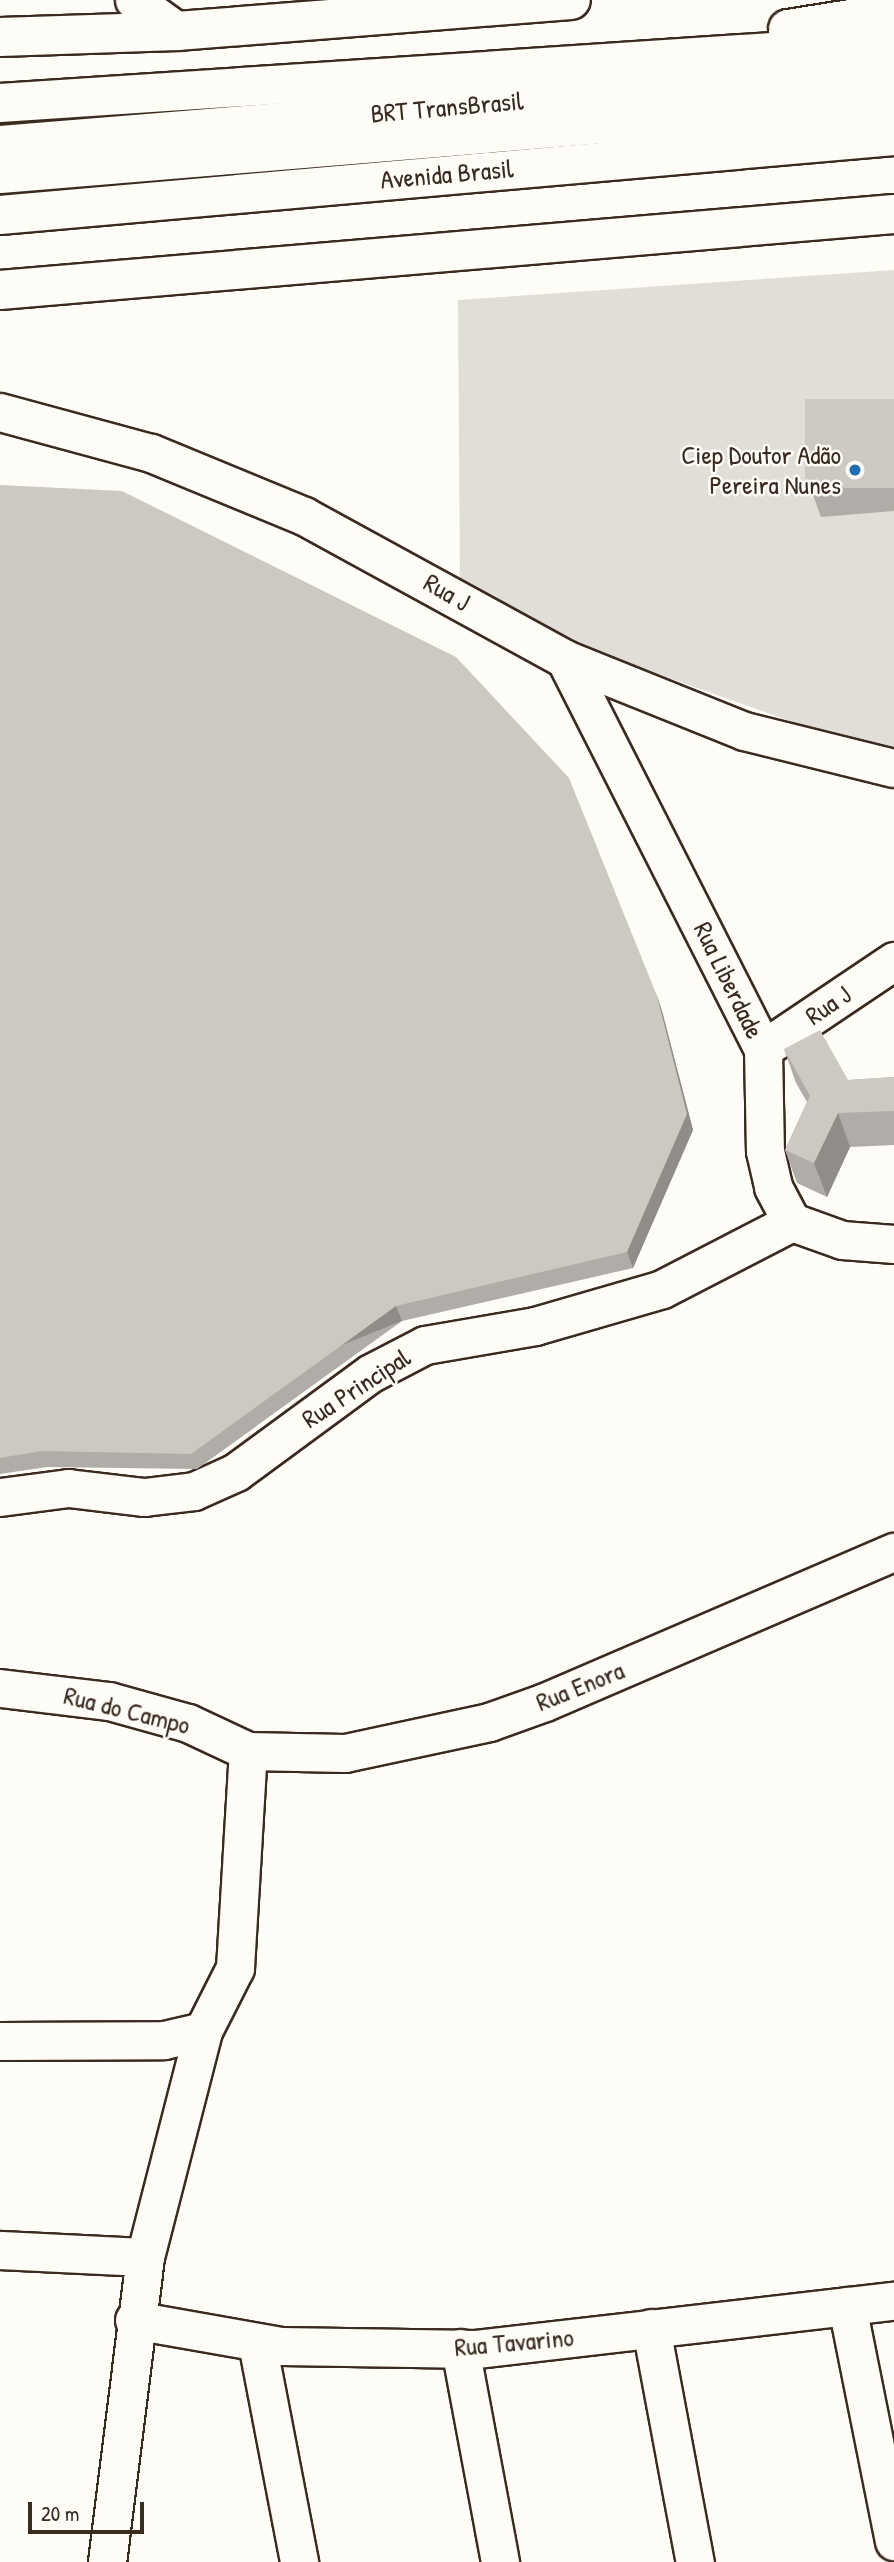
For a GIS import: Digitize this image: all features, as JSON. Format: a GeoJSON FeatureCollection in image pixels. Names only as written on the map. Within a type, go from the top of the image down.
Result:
{"type":"FeatureCollection","features":[{"type":"Feature","properties":{"kind":"highway"},"geometry":{"type":"LineString","coordinates":[[0,37],[177,31],[571,0]]}},
{"type":"Feature","properties":{"kind":"highway"},"geometry":{"type":"LineString","coordinates":[[593,63],[894,12]]}},
{"type":"Feature","properties":{"kind":"highway"},"geometry":{"type":"LineString","coordinates":[[0,103],[894,44]]}},
{"type":"Feature","properties":{"kind":"highway","name":"Avenida Brasil"},"geometry":{"type":"LineString","coordinates":[[0,215],[894,135]]}},
{"type":"Feature","properties":{"kind":"highway"},"geometry":{"type":"LineString","coordinates":[[0,290],[894,214]]}},
{"type":"Feature","properties":{"kind":"street"},"geometry":{"type":"LineString","coordinates":[[134,0],[177,31]]}},
{"type":"Feature","properties":{"kind":"street","name":"BRT TransBrasil"},"geometry":{"type":"LineString","coordinates":[[0,144],[894,71]]}},
{"type":"Feature","properties":{"kind":"street","name":"BRT TransBrasil"},"geometry":{"type":"LineString","coordinates":[[0,174],[894,100]]}},
{"type":"Feature","properties":{"kind":"street","name":"Rua J"},"geometry":{"type":"LineString","coordinates":[[0,412],[151,453],[304,516],[565,659],[744,732],[894,768]]}},
{"type":"Feature","properties":{"kind":"street","name":"Rua Liberdade"},"geometry":{"type":"LineString","coordinates":[[565,659],[763,1049],[765,1151],[774,1187],[792,1222]]}},
{"type":"Feature","properties":{"kind":"street","name":"Rua J"},"geometry":{"type":"LineString","coordinates":[[763,1049],[894,961]]}},
{"type":"Feature","properties":{"kind":"street"},"geometry":{"type":"LineString","coordinates":[[792,1222],[842,1240],[894,1244]]}},
{"type":"Feature","properties":{"kind":"street","name":"Rua Principal"},"geometry":{"type":"LineString","coordinates":[[0,1497],[68,1488],[145,1497],[194,1491],[236,1472],[371,1373],[425,1345],[535,1326],[662,1289],[792,1222]]}},
{"type":"Feature","properties":{"kind":"street","name":"Rua Enora"},"geometry":{"type":"LineString","coordinates":[[248,1751],[345,1753],[489,1722],[894,1552]]}},
{"type":"Feature","properties":{"kind":"street","name":"Rua do Campo"},"geometry":{"type":"LineString","coordinates":[[0,1688],[109,1701],[188,1723],[248,1751]]}},
{"type":"Feature","properties":{"kind":"street"},"geometry":{"type":"LineString","coordinates":[[107,2562],[134,2320],[145,2257],[203,2032],[236,1968],[248,1751]]}},
{"type":"Feature","properties":{"kind":"street"},"geometry":{"type":"LineString","coordinates":[[0,2042],[164,2040],[203,2032]]}},
{"type":"Feature","properties":{"kind":"street"},"geometry":{"type":"LineString","coordinates":[[0,2250],[145,2257]]}},
{"type":"Feature","properties":{"kind":"street","name":"Rua Tavarino"},"geometry":{"type":"LineString","coordinates":[[134,2320],[257,2343],[460,2348],[894,2301]]}},
{"type":"Feature","properties":{"kind":"street"},"geometry":{"type":"LineString","coordinates":[[847,2306],[894,2541]]}},
{"type":"Feature","properties":{"kind":"street"},"geometry":{"type":"LineString","coordinates":[[651,2328],[695,2562]]}},
{"type":"Feature","properties":{"kind":"street"},"geometry":{"type":"LineString","coordinates":[[257,2343],[299,2562]]}},
{"type":"Feature","properties":{"kind":"street"},"geometry":{"type":"LineString","coordinates":[[460,2348],[500,2562]]}},
{"type":"Feature","properties":{"kind":"shaded area"},"geometry":{"type":"Polygon","coordinates":[[[894,270],[894,748],[840,739],[605,655],[460,583],[458,300],[894,270]]]}},
{"type":"Feature","properties":{"kind":"building","name":"Ciep Doutor Adão Pereira Nunes"},"geometry":{"type":"Polygon","coordinates":[[[805,399],[894,399],[894,488],[805,488],[805,399]]]}},
{"type":"Feature","properties":{"kind":"building"},"geometry":{"type":"Polygon","coordinates":[[[0,485],[122,491],[456,657],[569,778],[657,996],[687,1114],[627,1252],[396,1306],[191,1454],[41,1451],[0,1458],[0,485]]]}},
{"type":"Feature","properties":{"kind":"building"},"geometry":{"type":"Polygon","coordinates":[[[820,1030],[848,1080],[894,1077],[894,1111],[838,1113],[814,1163],[785,1150],[810,1096],[784,1049],[820,1030]]]}},
{"type":"Feature","properties":{"kind":"place","name":"Ciep Doutor Adão Pereira Nunes"},"geometry":{"type":"Point","coordinates":[855,470]}}]}
